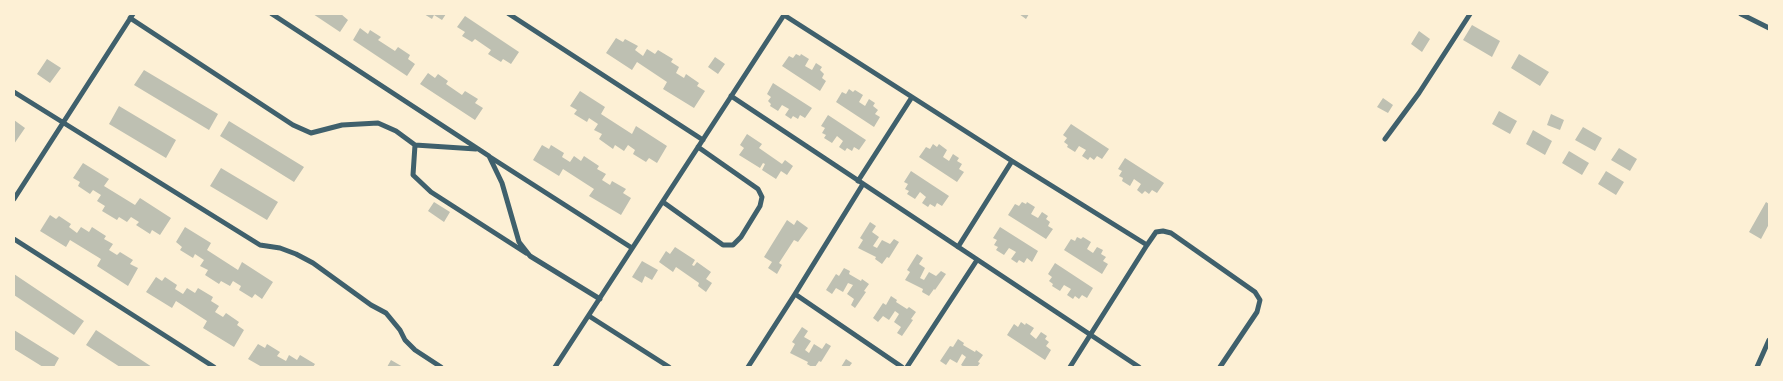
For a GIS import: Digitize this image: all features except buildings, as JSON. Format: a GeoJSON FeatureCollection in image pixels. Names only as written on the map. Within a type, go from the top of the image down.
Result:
{"type":"FeatureCollection","features":[{"type":"Feature","properties":{"kind":"street"},"geometry":{"type":"LineString","coordinates":[[272,14],[478,150],[632,248]]}},
{"type":"Feature","properties":{"kind":"street"},"geometry":{"type":"LineString","coordinates":[[509,14],[702,140]]}},
{"type":"Feature","properties":{"kind":"street"},"geometry":{"type":"LineString","coordinates":[[1385,138],[1419,93],[1470,14]]}},
{"type":"Feature","properties":{"kind":"street"},"geometry":{"type":"LineString","coordinates":[[1741,14],[1769,28]]}},
{"type":"Feature","properties":{"kind":"street"},"geometry":{"type":"LineString","coordinates":[[556,367],[784,15],[1147,245]]}},
{"type":"Feature","properties":{"kind":"street"},"geometry":{"type":"LineString","coordinates":[[14,199],[131,16],[293,125],[311,133],[342,125],[378,123],[396,131],[415,145],[478,150]]}},
{"type":"Feature","properties":{"kind":"street"},"geometry":{"type":"LineString","coordinates":[[14,92],[260,245],[288,251],[313,263],[386,313],[400,330],[405,340],[415,350],[441,367]]}},
{"type":"Feature","properties":{"kind":"street"},"geometry":{"type":"LineString","coordinates":[[731,96],[1139,367]]}},
{"type":"Feature","properties":{"kind":"street"},"geometry":{"type":"LineString","coordinates":[[858,180],[912,97]]}},
{"type":"Feature","properties":{"kind":"street"},"geometry":{"type":"LineString","coordinates":[[415,145],[413,175],[431,192],[600,299]]}},
{"type":"Feature","properties":{"kind":"street"},"geometry":{"type":"LineString","coordinates":[[663,202],[724,245],[733,245],[741,237],[760,206],[762,197],[758,189],[698,147]]}},
{"type":"Feature","properties":{"kind":"street"},"geometry":{"type":"LineString","coordinates":[[489,156],[502,183],[519,242],[530,256]]}},
{"type":"Feature","properties":{"kind":"street"},"geometry":{"type":"LineString","coordinates":[[958,247],[1012,161]]}},
{"type":"Feature","properties":{"kind":"street"},"geometry":{"type":"LineString","coordinates":[[748,367],[864,184]]}},
{"type":"Feature","properties":{"kind":"street"},"geometry":{"type":"LineString","coordinates":[[1070,367],[1147,245],[1156,232],[1163,231],[1171,233],[1255,292],[1260,300],[1257,312],[1220,367]]}},
{"type":"Feature","properties":{"kind":"street"},"geometry":{"type":"LineString","coordinates":[[14,239],[214,367]]}},
{"type":"Feature","properties":{"kind":"street"},"geometry":{"type":"LineString","coordinates":[[907,367],[977,260]]}},
{"type":"Feature","properties":{"kind":"street"},"geometry":{"type":"LineString","coordinates":[[795,294],[902,367]]}},
{"type":"Feature","properties":{"kind":"street"},"geometry":{"type":"LineString","coordinates":[[588,316],[669,367]]}},
{"type":"Feature","properties":{"kind":"street"},"geometry":{"type":"LineString","coordinates":[[1757,367],[1769,340]]}}]}
